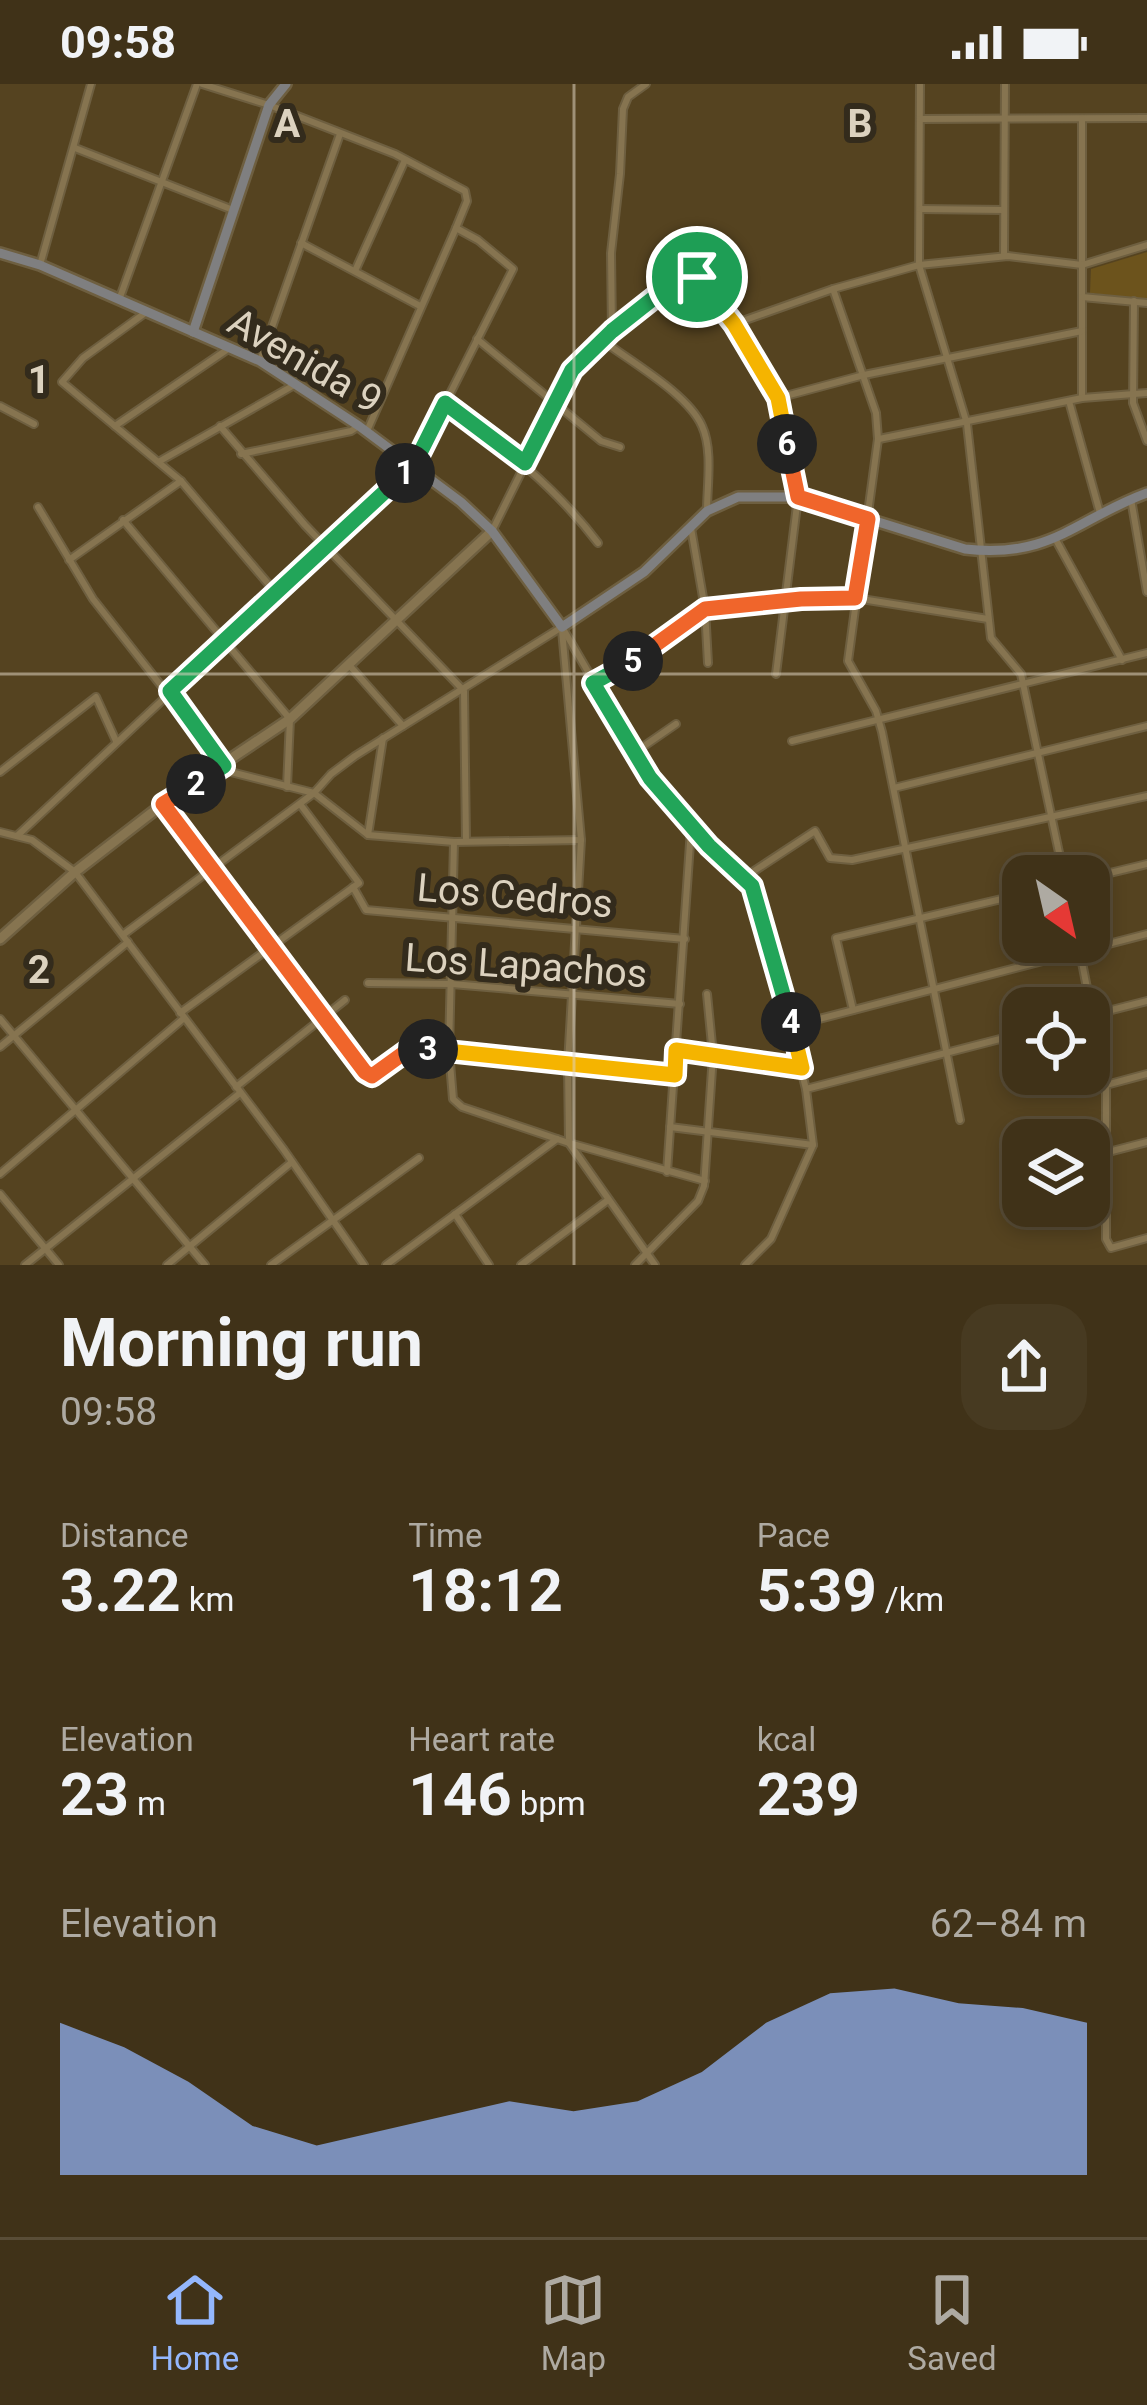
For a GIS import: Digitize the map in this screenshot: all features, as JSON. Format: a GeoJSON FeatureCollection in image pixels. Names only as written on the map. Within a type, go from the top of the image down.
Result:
{"type":"FeatureCollection","features":[{"type":"Feature","properties":{"kind":"main road"},"geometry":{"type":"LineString","coordinates":[[193,332],[268,105],[286,84]]}},
{"type":"Feature","properties":{"kind":"main road","name":"Avenida 9"},"geometry":{"type":"LineString","coordinates":[[0,253],[40,265],[231,347],[363,428],[492,531],[562,627]]}},
{"type":"Feature","properties":{"kind":"main road"},"geometry":{"type":"LineString","coordinates":[[562,627],[631,582],[707,511],[750,495],[798,497],[982,551],[1056,540],[1147,493]]}},
{"type":"Feature","properties":{"kind":"street"},"geometry":{"type":"LineString","coordinates":[[40,265],[91,84]]}},
{"type":"Feature","properties":{"kind":"street"},"geometry":{"type":"LineString","coordinates":[[119,300],[200,84],[268,105],[462,187],[466,201],[456,228],[363,428],[242,454]]}},
{"type":"Feature","properties":{"kind":"street"},"geometry":{"type":"LineString","coordinates":[[612,331],[611,253],[622,109],[628,97],[646,84]]}},
{"type":"Feature","properties":{"kind":"street"},"geometry":{"type":"LineString","coordinates":[[920,84],[919,265],[968,424],[988,619],[994,644],[1023,682],[1060,855]]}},
{"type":"Feature","properties":{"kind":"street"},"geometry":{"type":"LineString","coordinates":[[1004,256],[1005,84]]}},
{"type":"Feature","properties":{"kind":"street"},"geometry":{"type":"LineString","coordinates":[[1082,118],[1082,398]]}},
{"type":"Feature","properties":{"kind":"street"},"geometry":{"type":"LineString","coordinates":[[920,119],[1147,118]]}},
{"type":"Feature","properties":{"kind":"street"},"geometry":{"type":"LineString","coordinates":[[260,361],[340,134]]}},
{"type":"Feature","properties":{"kind":"street"},"geometry":{"type":"LineString","coordinates":[[75,148],[233,210]]}},
{"type":"Feature","properties":{"kind":"street"},"geometry":{"type":"LineString","coordinates":[[355,271],[406,160]]}},
{"type":"Feature","properties":{"kind":"street"},"geometry":{"type":"LineString","coordinates":[[920,209],[1004,210]]}},
{"type":"Feature","properties":{"kind":"street"},"geometry":{"type":"LineString","coordinates":[[17,836],[414,465],[513,269],[456,228]]}},
{"type":"Feature","properties":{"kind":"street"},"geometry":{"type":"LineString","coordinates":[[302,243],[422,306]]}},
{"type":"Feature","properties":{"kind":"street"},"geometry":{"type":"LineString","coordinates":[[734,324],[919,265],[1004,256],[1082,265],[1147,245]]}},
{"type":"Feature","properties":{"kind":"street"},"geometry":{"type":"LineString","coordinates":[[0,939],[75,872],[163,804],[290,718],[492,531],[572,370],[612,331],[679,278],[692,274],[734,324],[778,398],[798,497],[776,674]]}},
{"type":"Feature","properties":{"kind":"street"},"geometry":{"type":"LineString","coordinates":[[833,289],[876,413],[878,439],[848,661],[879,720],[960,1120]]}},
{"type":"Feature","properties":{"kind":"street"},"geometry":{"type":"LineString","coordinates":[[1082,297],[1147,303]]}},
{"type":"Feature","properties":{"kind":"street"},"geometry":{"type":"LineString","coordinates":[[1134,302],[1134,411],[1147,441]]}},
{"type":"Feature","properties":{"kind":"street"},"geometry":{"type":"LineString","coordinates":[[147,312],[64,376],[67,389],[181,481],[276,592]]}},
{"type":"Feature","properties":{"kind":"street"},"geometry":{"type":"LineString","coordinates":[[778,398],[864,375],[1082,331]]}},
{"type":"Feature","properties":{"kind":"street"},"geometry":{"type":"LineString","coordinates":[[477,339],[601,441],[620,447]]}},
{"type":"Feature","properties":{"kind":"street"},"geometry":{"type":"LineString","coordinates":[[602,340],[689,406],[704,428],[707,511]]}},
{"type":"Feature","properties":{"kind":"street"},"geometry":{"type":"LineString","coordinates":[[114,426],[231,347]]}},
{"type":"Feature","properties":{"kind":"street"},"geometry":{"type":"LineString","coordinates":[[160,461],[296,384]]}},
{"type":"Feature","properties":{"kind":"street"},"geometry":{"type":"LineString","coordinates":[[878,439],[1082,398],[1147,392]]}},
{"type":"Feature","properties":{"kind":"street"},"geometry":{"type":"LineString","coordinates":[[1069,401],[1101,516]]}},
{"type":"Feature","properties":{"kind":"street"},"geometry":{"type":"LineString","coordinates":[[445,403],[525,463],[567,502],[598,543]]}},
{"type":"Feature","properties":{"kind":"street"},"geometry":{"type":"LineString","coordinates":[[0,406],[34,424]]}},
{"type":"Feature","properties":{"kind":"street"},"geometry":{"type":"LineString","coordinates":[[220,426],[464,691],[466,841]]}},
{"type":"Feature","properties":{"kind":"street"},"geometry":{"type":"LineString","coordinates":[[69,560],[181,481]]}},
{"type":"Feature","properties":{"kind":"street"},"geometry":{"type":"LineString","coordinates":[[1130,500],[1147,592]]}},
{"type":"Feature","properties":{"kind":"street"},"geometry":{"type":"LineString","coordinates":[[38,507],[94,599],[170,691],[222,768],[314,794],[368,835],[454,842],[581,840]]}},
{"type":"Feature","properties":{"kind":"street"},"geometry":{"type":"LineString","coordinates":[[123,520],[290,718],[287,787]]}},
{"type":"Feature","properties":{"kind":"street"},"geometry":{"type":"LineString","coordinates":[[691,528],[705,609],[708,663]]}},
{"type":"Feature","properties":{"kind":"street"},"geometry":{"type":"LineString","coordinates":[[1056,540],[1122,660]]}},
{"type":"Feature","properties":{"kind":"street"},"geometry":{"type":"LineString","coordinates":[[593,683],[633,661],[705,609],[855,598],[988,619]]}},
{"type":"Feature","properties":{"kind":"street"},"geometry":{"type":"LineString","coordinates":[[562,627],[634,754],[692,825],[745,878],[759,905],[802,1068],[813,1145],[771,1239],[745,1265]]}},
{"type":"Feature","properties":{"kind":"street"},"geometry":{"type":"LineString","coordinates":[[0,1047],[125,938],[314,794],[331,774],[562,627]]}},
{"type":"Feature","properties":{"kind":"street"},"geometry":{"type":"LineString","coordinates":[[562,627],[581,840],[568,1064],[569,1143],[655,1265]]}},
{"type":"Feature","properties":{"kind":"street"},"geometry":{"type":"LineString","coordinates":[[792,741],[1147,653]]}},
{"type":"Feature","properties":{"kind":"street"},"geometry":{"type":"LineString","coordinates":[[348,664],[403,726]]}},
{"type":"Feature","properties":{"kind":"street"},"geometry":{"type":"LineString","coordinates":[[0,772],[96,697],[116,741]]}},
{"type":"Feature","properties":{"kind":"street"},"geometry":{"type":"LineString","coordinates":[[634,754],[676,724]]}},
{"type":"Feature","properties":{"kind":"street"},"geometry":{"type":"LineString","coordinates":[[894,788],[1147,726]]}},
{"type":"Feature","properties":{"kind":"street"},"geometry":{"type":"LineString","coordinates":[[368,835],[383,738]]}},
{"type":"Feature","properties":{"kind":"street"},"geometry":{"type":"LineString","coordinates":[[745,878],[815,831],[830,858],[852,860],[1147,796]]}},
{"type":"Feature","properties":{"kind":"street"},"geometry":{"type":"LineString","coordinates":[[163,804],[322,1019],[372,1076],[408,1050],[675,1075]]}},
{"type":"Feature","properties":{"kind":"street"},"geometry":{"type":"LineString","coordinates":[[0,1174],[181,1016],[359,883],[299,804]]}},
{"type":"Feature","properties":{"kind":"street"},"geometry":{"type":"LineString","coordinates":[[667,1172],[692,825]]}},
{"type":"Feature","properties":{"kind":"street"},"geometry":{"type":"LineString","coordinates":[[0,832],[32,840],[75,872],[364,1265]]}},
{"type":"Feature","properties":{"kind":"street"},"geometry":{"type":"LineString","coordinates":[[454,842],[449,1051],[451,1093],[457,1104],[569,1143],[705,1181]]}},
{"type":"Feature","properties":{"kind":"street"},"geometry":{"type":"LineString","coordinates":[[1110,873],[1147,863]]}},
{"type":"Feature","properties":{"kind":"street","name":"Los Cedros"},"geometry":{"type":"LineString","coordinates":[[352,887],[366,910],[685,939]]}},
{"type":"Feature","properties":{"kind":"street"},"geometry":{"type":"LineString","coordinates":[[853,1010],[836,938],[1002,899]]}},
{"type":"Feature","properties":{"kind":"street"},"geometry":{"type":"LineString","coordinates":[[1110,940],[1147,934]]}},
{"type":"Feature","properties":{"kind":"street"},"geometry":{"type":"LineString","coordinates":[[792,1026],[1018,963]]}},
{"type":"Feature","properties":{"kind":"street","name":"Los Lapachos"},"geometry":{"type":"LineString","coordinates":[[368,982],[452,984],[680,1004]]}},
{"type":"Feature","properties":{"kind":"street"},"geometry":{"type":"LineString","coordinates":[[635,1265],[698,1201],[705,1181],[713,1055],[706,994]]}},
{"type":"Feature","properties":{"kind":"street"},"geometry":{"type":"LineString","coordinates":[[25,1265],[345,1000]]}},
{"type":"Feature","properties":{"kind":"street"},"geometry":{"type":"LineString","coordinates":[[1110,1010],[1147,1001]]}},
{"type":"Feature","properties":{"kind":"street"},"geometry":{"type":"LineString","coordinates":[[0,1019],[205,1265]]}},
{"type":"Feature","properties":{"kind":"street"},"geometry":{"type":"LineString","coordinates":[[806,1089],[1002,1038]]}},
{"type":"Feature","properties":{"kind":"street"},"geometry":{"type":"LineString","coordinates":[[676,1050],[802,1068]]}},
{"type":"Feature","properties":{"kind":"street"},"geometry":{"type":"LineString","coordinates":[[1110,1084],[1147,1074]]}},
{"type":"Feature","properties":{"kind":"street"},"geometry":{"type":"LineString","coordinates":[[670,1127],[813,1145]]}},
{"type":"Feature","properties":{"kind":"street"},"geometry":{"type":"LineString","coordinates":[[386,1265],[557,1139]]}},
{"type":"Feature","properties":{"kind":"street"},"geometry":{"type":"LineString","coordinates":[[1110,1151],[1147,1142]]}},
{"type":"Feature","properties":{"kind":"street"},"geometry":{"type":"LineString","coordinates":[[271,1265],[419,1159]]}},
{"type":"Feature","properties":{"kind":"street"},"geometry":{"type":"LineString","coordinates":[[167,1265],[292,1162]]}},
{"type":"Feature","properties":{"kind":"street"},"geometry":{"type":"LineString","coordinates":[[0,1194],[59,1265]]}},
{"type":"Feature","properties":{"kind":"street"},"geometry":{"type":"LineString","coordinates":[[520,1265],[608,1200]]}},
{"type":"Feature","properties":{"kind":"street"},"geometry":{"type":"LineString","coordinates":[[455,1214],[489,1265]]}},
{"type":"Feature","properties":{"kind":"street"},"geometry":{"type":"LineString","coordinates":[[1107,1227],[1107,1244],[1112,1248],[1147,1238]]}},
{"type":"Feature","properties":{"kind":"shaded area"},"geometry":{"type":"Polygon","coordinates":[[[1147,252],[1147,299],[1090,293],[1091,269],[1147,252]]]}},
{"type":"Feature","properties":{"kind":"route"},"geometry":{"type":"LineString","coordinates":[[697,277],[734,324],[778,398],[798,497],[868,519],[855,598],[705,609],[633,661],[593,683],[650,778],[709,846],[752,886],[802,1068],[676,1050],[675,1075],[421,1048],[399,1054],[372,1076],[322,1019],[163,804],[224,766],[170,691],[414,465],[445,403],[525,463],[572,370],[679,278],[697,277]]}}]}
